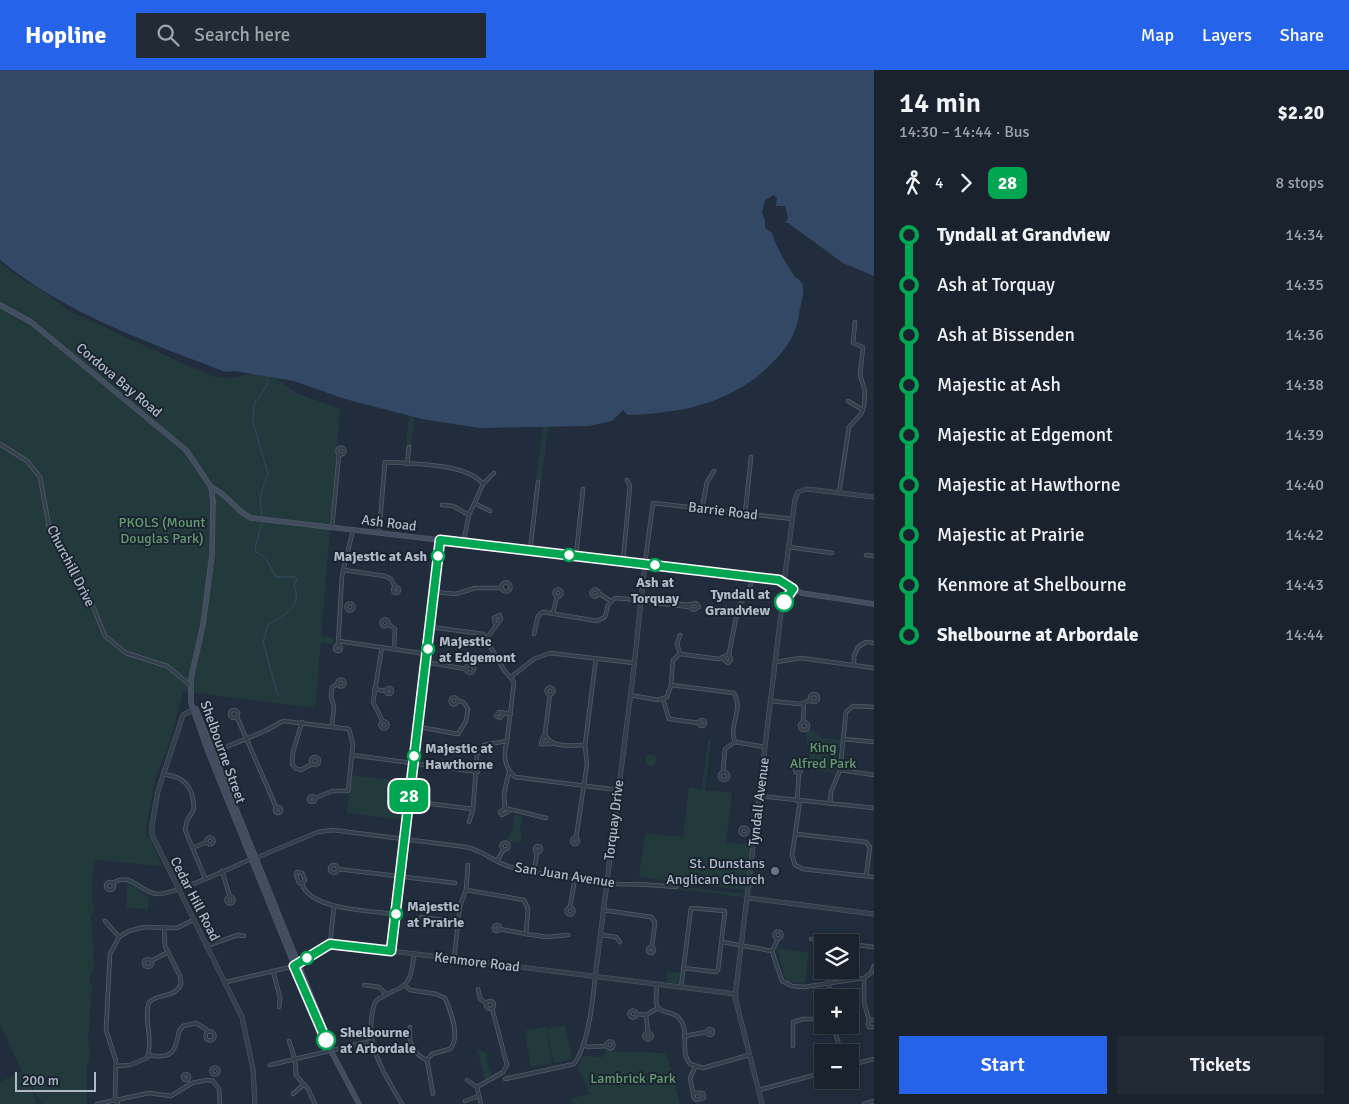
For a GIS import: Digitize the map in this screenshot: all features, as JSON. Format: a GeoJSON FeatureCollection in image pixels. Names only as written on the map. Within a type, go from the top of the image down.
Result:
{"type":"FeatureCollection","features":[{"type":"Feature","properties":{"kind":"main road","name":"Cordova Bay Road"},"geometry":{"type":"LineString","coordinates":[[0,305],[31,322],[186,450],[211,487]]}},
{"type":"Feature","properties":{"kind":"main road","name":"Ash Road"},"geometry":{"type":"LineString","coordinates":[[211,487],[224,493],[241,513],[250,518],[530,552],[645,563],[753,576],[784,582]]}},
{"type":"Feature","properties":{"kind":"main road"},"geometry":{"type":"LineString","coordinates":[[190,685],[203,625],[212,556],[213,501],[211,487]]}},
{"type":"Feature","properties":{"kind":"main road"},"geometry":{"type":"LineString","coordinates":[[784,582],[800,593],[874,604]]}},
{"type":"Feature","properties":{"kind":"main road","name":"Shelbourne Street"},"geometry":{"type":"LineString","coordinates":[[190,685],[194,709],[296,965],[332,1051],[359,1104]]}},
{"type":"Feature","properties":{"kind":"street"},"geometry":{"type":"LineString","coordinates":[[839,493],[849,427],[863,410],[865,391],[860,375],[863,346],[853,343],[855,322]]}},
{"type":"Feature","properties":{"kind":"street"},"geometry":{"type":"LineString","coordinates":[[848,401],[863,410]]}},
{"type":"Feature","properties":{"kind":"street","name":"Churchill Drive"},"geometry":{"type":"LineString","coordinates":[[0,444],[27,461],[40,477],[50,532],[88,594],[105,636],[113,645],[126,653],[168,666],[190,685]]}},
{"type":"Feature","properties":{"kind":"street"},"geometry":{"type":"LineString","coordinates":[[407,464],[409,447]]}},
{"type":"Feature","properties":{"kind":"street"},"geometry":{"type":"LineString","coordinates":[[332,528],[339,454]]}},
{"type":"Feature","properties":{"kind":"street"},"geometry":{"type":"LineString","coordinates":[[745,514],[751,457]]}},
{"type":"Feature","properties":{"kind":"street"},"geometry":{"type":"LineString","coordinates":[[379,533],[385,462],[458,470],[471,473],[483,484]]}},
{"type":"Feature","properties":{"kind":"street"},"geometry":{"type":"LineString","coordinates":[[702,508],[707,482],[714,471]]}},
{"type":"Feature","properties":{"kind":"street"},"geometry":{"type":"LineString","coordinates":[[462,543],[469,515],[476,504],[483,484],[494,473]]}},
{"type":"Feature","properties":{"kind":"street"},"geometry":{"type":"LineString","coordinates":[[623,561],[630,486],[627,480]]}},
{"type":"Feature","properties":{"kind":"street"},"geometry":{"type":"LineString","coordinates":[[530,552],[538,482]]}},
{"type":"Feature","properties":{"kind":"street"},"geometry":{"type":"LineString","coordinates":[[576,556],[583,489]]}},
{"type":"Feature","properties":{"kind":"street"},"geometry":{"type":"LineString","coordinates":[[784,582],[795,499],[799,491],[807,489],[874,497]]}},
{"type":"Feature","properties":{"kind":"street","name":"Barrie Road"},"geometry":{"type":"LineString","coordinates":[[653,503],[793,519]]}},
{"type":"Feature","properties":{"kind":"street","name":"Torquay Drive"},"geometry":{"type":"LineString","coordinates":[[505,1079],[572,1065],[578,1058],[592,1013],[653,503]]}},
{"type":"Feature","properties":{"kind":"street"},"geometry":{"type":"LineString","coordinates":[[476,504],[490,511]]}},
{"type":"Feature","properties":{"kind":"street"},"geometry":{"type":"LineString","coordinates":[[442,505],[453,506],[469,515]]}},
{"type":"Feature","properties":{"kind":"street"},"geometry":{"type":"LineString","coordinates":[[353,530],[344,570],[339,606],[338,643],[427,654]]}},
{"type":"Feature","properties":{"kind":"street"},"geometry":{"type":"LineString","coordinates":[[391,951],[440,540]]}},
{"type":"Feature","properties":{"kind":"street"},"geometry":{"type":"LineString","coordinates":[[789,547],[832,553]]}},
{"type":"Feature","properties":{"kind":"street"},"geometry":{"type":"LineString","coordinates":[[866,555],[874,556]]}},
{"type":"Feature","properties":{"kind":"street"},"geometry":{"type":"LineString","coordinates":[[344,570],[386,576],[391,579],[395,587]]}},
{"type":"Feature","properties":{"kind":"street"},"geometry":{"type":"LineString","coordinates":[[630,695],[663,699],[669,694],[673,660],[680,654],[722,658],[728,663],[731,660],[729,654],[736,613],[749,589],[753,576]]}},
{"type":"Feature","properties":{"kind":"street"},"geometry":{"type":"LineString","coordinates":[[434,592],[456,594],[475,588],[502,588]]}},
{"type":"Feature","properties":{"kind":"street","name":"Tyndall Avenue"},"geometry":{"type":"LineString","coordinates":[[762,1104],[737,1010],[736,994],[783,604],[793,589]]}},
{"type":"Feature","properties":{"kind":"street"},"geometry":{"type":"LineString","coordinates":[[598,593],[611,601]]}},
{"type":"Feature","properties":{"kind":"street"},"geometry":{"type":"LineString","coordinates":[[553,613],[557,596]]}},
{"type":"Feature","properties":{"kind":"street"},"geometry":{"type":"LineString","coordinates":[[611,601],[620,598],[688,604],[694,602],[699,607],[693,610],[689,607],[640,600]]}},
{"type":"Feature","properties":{"kind":"street"},"geometry":{"type":"LineString","coordinates":[[534,634],[538,616],[543,612],[569,618],[597,621],[605,617],[611,601]]}},
{"type":"Feature","properties":{"kind":"street"},"geometry":{"type":"LineString","coordinates":[[339,606],[346,606]]}},
{"type":"Feature","properties":{"kind":"street"},"geometry":{"type":"LineString","coordinates":[[730,611],[736,613]]}},
{"type":"Feature","properties":{"kind":"street"},"geometry":{"type":"LineString","coordinates":[[388,624],[395,629],[394,649]]}},
{"type":"Feature","properties":{"kind":"street"},"geometry":{"type":"LineString","coordinates":[[487,638],[495,624]]}},
{"type":"Feature","properties":{"kind":"street"},"geometry":{"type":"LineString","coordinates":[[431,626],[483,634],[504,670],[511,677],[514,690],[504,750],[510,772],[515,777],[618,790]]}},
{"type":"Feature","properties":{"kind":"street"},"geometry":{"type":"LineString","coordinates":[[680,635],[677,644],[680,654]]}},
{"type":"Feature","properties":{"kind":"street"},"geometry":{"type":"LineString","coordinates":[[854,665],[854,656],[858,647],[862,644],[874,642]]}},
{"type":"Feature","properties":{"kind":"street"},"geometry":{"type":"LineString","coordinates":[[382,648],[373,702],[383,722]]}},
{"type":"Feature","properties":{"kind":"street"},"geometry":{"type":"LineString","coordinates":[[511,677],[534,659],[550,653],[634,663]]}},
{"type":"Feature","properties":{"kind":"street"},"geometry":{"type":"LineString","coordinates":[[722,658],[729,654]]}},
{"type":"Feature","properties":{"kind":"street"},"geometry":{"type":"LineString","coordinates":[[576,838],[587,764],[585,746],[596,658]]}},
{"type":"Feature","properties":{"kind":"street"},"geometry":{"type":"LineString","coordinates":[[776,662],[801,658],[874,668]]}},
{"type":"Feature","properties":{"kind":"street"},"geometry":{"type":"LineString","coordinates":[[425,662],[466,669]]}},
{"type":"Feature","properties":{"kind":"street"},"geometry":{"type":"LineString","coordinates":[[332,726],[334,707],[331,699],[332,687],[338,684]]}},
{"type":"Feature","properties":{"kind":"street"},"geometry":{"type":"LineString","coordinates":[[671,685],[734,694],[738,703],[732,732],[735,742]]}},
{"type":"Feature","properties":{"kind":"street"},"geometry":{"type":"LineString","coordinates":[[374,689],[385,691]]}},
{"type":"Feature","properties":{"kind":"street"},"geometry":{"type":"LineString","coordinates":[[550,694],[541,744],[585,746]]}},
{"type":"Feature","properties":{"kind":"street"},"geometry":{"type":"LineString","coordinates":[[663,699],[669,719],[698,723]]}},
{"type":"Feature","properties":{"kind":"street"},"geometry":{"type":"LineString","coordinates":[[771,701],[804,703],[811,700]]}},
{"type":"Feature","properties":{"kind":"street"},"geometry":{"type":"LineString","coordinates":[[419,727],[458,734],[466,721],[468,709],[463,702],[457,701]]}},
{"type":"Feature","properties":{"kind":"street"},"geometry":{"type":"LineString","coordinates":[[803,722],[804,703]]}},
{"type":"Feature","properties":{"kind":"street"},"geometry":{"type":"LineString","coordinates":[[830,804],[831,792],[840,770],[846,712],[849,708],[859,705],[874,707]]}},
{"type":"Feature","properties":{"kind":"street","name":"Cedar Hill Road"},"geometry":{"type":"LineString","coordinates":[[194,709],[183,715],[163,773],[152,832],[177,889],[237,1003],[246,1031],[253,1069],[255,1104]]}},
{"type":"Feature","properties":{"kind":"street"},"geometry":{"type":"LineString","coordinates":[[504,714],[511,714]]}},
{"type":"Feature","properties":{"kind":"street"},"geometry":{"type":"LineString","coordinates":[[237,716],[276,807]]}},
{"type":"Feature","properties":{"kind":"street"},"geometry":{"type":"LineString","coordinates":[[211,753],[247,739],[280,722],[302,722],[332,726],[351,732],[353,744],[348,791],[332,790],[314,798]]}},
{"type":"Feature","properties":{"kind":"street"},"geometry":{"type":"LineString","coordinates":[[302,722],[292,752],[292,764],[298,770],[312,764]]}},
{"type":"Feature","properties":{"kind":"street"},"geometry":{"type":"LineString","coordinates":[[544,734],[554,744]]}},
{"type":"Feature","properties":{"kind":"street"},"geometry":{"type":"LineString","coordinates":[[843,739],[874,742]]}},
{"type":"Feature","properties":{"kind":"street"},"geometry":{"type":"LineString","coordinates":[[469,822],[474,809],[478,772],[477,755],[484,745],[507,741]]}},
{"type":"Feature","properties":{"kind":"street"},"geometry":{"type":"LineString","coordinates":[[723,772],[725,749],[735,742],[766,746]]}},
{"type":"Feature","properties":{"kind":"street"},"geometry":{"type":"LineString","coordinates":[[352,755],[478,772]]}},
{"type":"Feature","properties":{"kind":"street"},"geometry":{"type":"LineString","coordinates":[[840,770],[874,774]]}},
{"type":"Feature","properties":{"kind":"street"},"geometry":{"type":"LineString","coordinates":[[510,772],[504,794],[507,810],[546,818]]}},
{"type":"Feature","properties":{"kind":"street"},"geometry":{"type":"LineString","coordinates":[[163,773],[180,777],[187,783],[194,809],[187,819],[185,830],[205,878]]}},
{"type":"Feature","properties":{"kind":"street"},"geometry":{"type":"LineString","coordinates":[[799,773],[799,801],[792,858],[798,867],[874,877]]}},
{"type":"Feature","properties":{"kind":"street"},"geometry":{"type":"LineString","coordinates":[[760,796],[874,808]]}},
{"type":"Feature","properties":{"kind":"street"},"geometry":{"type":"LineString","coordinates":[[408,801],[474,809]]}},
{"type":"Feature","properties":{"kind":"street","name":"San Juan Avenue"},"geometry":{"type":"LineString","coordinates":[[113,883],[120,880],[134,882],[144,891],[156,894],[177,889],[325,830],[474,848],[508,867],[534,872],[607,882],[676,887]]}},
{"type":"Feature","properties":{"kind":"street"},"geometry":{"type":"LineString","coordinates":[[748,831],[756,832]]}},
{"type":"Feature","properties":{"kind":"street"},"geometry":{"type":"LineString","coordinates":[[796,834],[870,844],[866,876]]}},
{"type":"Feature","properties":{"kind":"street"},"geometry":{"type":"LineString","coordinates":[[192,848],[207,842]]}},
{"type":"Feature","properties":{"kind":"street"},"geometry":{"type":"LineString","coordinates":[[497,861],[504,849]]}},
{"type":"Feature","properties":{"kind":"street"},"geometry":{"type":"LineString","coordinates":[[534,872],[537,852]]}},
{"type":"Feature","properties":{"kind":"street"},"geometry":{"type":"LineString","coordinates":[[454,959],[462,897],[466,890],[468,865]]}},
{"type":"Feature","properties":{"kind":"street"},"geometry":{"type":"LineString","coordinates":[[338,869],[455,884]]}},
{"type":"Feature","properties":{"kind":"street"},"geometry":{"type":"LineString","coordinates":[[222,871],[230,897]]}},
{"type":"Feature","properties":{"kind":"street"},"geometry":{"type":"LineString","coordinates":[[570,907],[575,878]]}},
{"type":"Feature","properties":{"kind":"street"},"geometry":{"type":"LineString","coordinates":[[302,884],[304,889],[316,900],[334,906],[396,914]]}},
{"type":"Feature","properties":{"kind":"street"},"geometry":{"type":"LineString","coordinates":[[466,890],[524,900],[528,909],[526,934]]}},
{"type":"Feature","properties":{"kind":"street"},"geometry":{"type":"LineString","coordinates":[[748,898],[874,914]]}},
{"type":"Feature","properties":{"kind":"street"},"geometry":{"type":"LineString","coordinates":[[226,982],[296,965],[330,944],[334,906]]}},
{"type":"Feature","properties":{"kind":"street"},"geometry":{"type":"LineString","coordinates":[[682,988],[683,968],[693,906],[725,911],[718,970],[716,972],[683,968]]}},
{"type":"Feature","properties":{"kind":"street"},"geometry":{"type":"LineString","coordinates":[[603,910],[650,917],[655,922],[652,947]]}},
{"type":"Feature","properties":{"kind":"street"},"geometry":{"type":"LineString","coordinates":[[421,917],[458,922]]}},
{"type":"Feature","properties":{"kind":"street"},"geometry":{"type":"LineString","coordinates":[[117,1102],[115,1054],[107,1036],[106,1024],[110,954],[120,937],[136,928],[177,928],[193,920]]}},
{"type":"Feature","properties":{"kind":"street"},"geometry":{"type":"LineString","coordinates":[[105,921],[120,937]]}},
{"type":"Feature","properties":{"kind":"street"},"geometry":{"type":"LineString","coordinates":[[116,1066],[142,1062],[149,1055],[149,1002],[158,997],[174,993],[181,984],[180,976],[164,943],[164,928]]}},
{"type":"Feature","properties":{"kind":"street"},"geometry":{"type":"LineString","coordinates":[[500,929],[547,937],[568,935]]}},
{"type":"Feature","properties":{"kind":"street"},"geometry":{"type":"LineString","coordinates":[[206,946],[238,935],[244,936]]}},
{"type":"Feature","properties":{"kind":"street"},"geometry":{"type":"LineString","coordinates":[[601,935],[616,937],[620,942]]}},
{"type":"Feature","properties":{"kind":"street"},"geometry":{"type":"LineString","coordinates":[[778,939],[772,951],[782,981],[786,984],[804,987],[864,978],[871,973],[874,966]]}},
{"type":"Feature","properties":{"kind":"street"},"geometry":{"type":"LineString","coordinates":[[722,942],[772,951]]}},
{"type":"Feature","properties":{"kind":"street","name":"Kenmore Road"},"geometry":{"type":"LineString","coordinates":[[330,944],[736,994]]}},
{"type":"Feature","properties":{"kind":"street"},"geometry":{"type":"LineString","coordinates":[[859,945],[874,947]]}},
{"type":"Feature","properties":{"kind":"street"},"geometry":{"type":"LineString","coordinates":[[152,961],[168,952]]}},
{"type":"Feature","properties":{"kind":"street"},"geometry":{"type":"LineString","coordinates":[[402,1104],[382,1068],[371,1041],[370,1026],[373,1007],[378,999],[406,986],[410,978],[414,954]]}},
{"type":"Feature","properties":{"kind":"street"},"geometry":{"type":"LineString","coordinates":[[273,971],[280,998],[279,1007]]}},
{"type":"Feature","properties":{"kind":"street"},"geometry":{"type":"LineString","coordinates":[[864,978],[864,1002],[869,1020],[868,1026],[874,1027]]}},
{"type":"Feature","properties":{"kind":"street"},"geometry":{"type":"LineString","coordinates":[[826,979],[830,989]]}},
{"type":"Feature","properties":{"kind":"street"},"geometry":{"type":"LineString","coordinates":[[364,985],[379,987],[386,994]]}},
{"type":"Feature","properties":{"kind":"street"},"geometry":{"type":"LineString","coordinates":[[657,985],[656,1002],[658,1008],[677,1016],[683,1024],[686,1058],[695,1067],[703,1068],[749,1056]]}},
{"type":"Feature","properties":{"kind":"street"},"geometry":{"type":"LineString","coordinates":[[406,986],[414,991],[441,995],[447,1004],[455,1032],[454,1044],[450,1049],[432,1054],[427,1060],[433,1094]]}},
{"type":"Feature","properties":{"kind":"street"},"geometry":{"type":"LineString","coordinates":[[478,989],[480,999],[486,1003],[487,1008],[492,1008]]}},
{"type":"Feature","properties":{"kind":"street"},"geometry":{"type":"LineString","coordinates":[[477,1087],[503,1072],[507,1064],[492,1002],[486,1003]]}},
{"type":"Feature","properties":{"kind":"street"},"geometry":{"type":"LineString","coordinates":[[637,1014],[646,1016],[658,1008]]}},
{"type":"Feature","properties":{"kind":"street"},"geometry":{"type":"LineString","coordinates":[[646,1016],[648,1033]]}},
{"type":"Feature","properties":{"kind":"street"},"geometry":{"type":"LineString","coordinates":[[793,1046],[794,1022],[803,1018],[814,1019]]}},
{"type":"Feature","properties":{"kind":"street"},"geometry":{"type":"LineString","coordinates":[[869,1020],[874,1020]]}},
{"type":"Feature","properties":{"kind":"street"},"geometry":{"type":"LineString","coordinates":[[149,1055],[160,1056],[173,1051],[178,1045],[179,1031],[186,1024],[199,1023],[208,1030]]}},
{"type":"Feature","properties":{"kind":"street"},"geometry":{"type":"LineString","coordinates":[[410,1027],[409,1034],[414,1050],[419,1057],[427,1060]]}},
{"type":"Feature","properties":{"kind":"street"},"geometry":{"type":"LineString","coordinates":[[684,1036],[706,1032]]}},
{"type":"Feature","properties":{"kind":"street"},"geometry":{"type":"LineString","coordinates":[[289,1041],[295,1059],[296,1075],[308,1089],[315,1104]]}},
{"type":"Feature","properties":{"kind":"street"},"geometry":{"type":"LineString","coordinates":[[270,1065],[371,1041]]}},
{"type":"Feature","properties":{"kind":"street"},"geometry":{"type":"LineString","coordinates":[[582,1043],[587,1047],[607,1046]]}},
{"type":"Feature","properties":{"kind":"street"},"geometry":{"type":"LineString","coordinates":[[859,1063],[874,1059]]}},
{"type":"Feature","properties":{"kind":"street"},"geometry":{"type":"LineString","coordinates":[[693,1093],[690,1078],[695,1067]]}},
{"type":"Feature","properties":{"kind":"street"},"geometry":{"type":"LineString","coordinates":[[213,1081],[214,1074]]}},
{"type":"Feature","properties":{"kind":"street"},"geometry":{"type":"LineString","coordinates":[[758,1090],[814,1075]]}},
{"type":"Feature","properties":{"kind":"street"},"geometry":{"type":"LineString","coordinates":[[187,1080],[189,1085]]}},
{"type":"Feature","properties":{"kind":"street"},"geometry":{"type":"LineString","coordinates":[[97,1104],[117,1102],[149,1093],[171,1096],[189,1085],[207,1080],[213,1081],[219,1089],[220,1104]]}},
{"type":"Feature","properties":{"kind":"street"},"geometry":{"type":"LineString","coordinates":[[467,1080],[477,1087],[481,1104]]}},
{"type":"Feature","properties":{"kind":"street"},"geometry":{"type":"LineString","coordinates":[[293,1094],[303,1085]]}},
{"type":"Feature","properties":{"kind":"street"},"geometry":{"type":"LineString","coordinates":[[465,1101],[479,1096]]}},
{"type":"Feature","properties":{"kind":"street"},"geometry":{"type":"LineString","coordinates":[[864,1104],[874,1101]]}},
{"type":"Feature","properties":{"kind":"green space","name":"PKOLS (Mount Douglas Park)"},"geometry":{"type":"Polygon","coordinates":[[[0,263],[46,293],[69,311],[193,368],[215,377],[230,378],[249,374],[270,374],[296,393],[340,409],[321,636],[333,638],[333,644],[321,643],[315,708],[183,691],[172,735],[156,776],[145,833],[147,838],[150,838],[162,866],[93,860],[92,903],[95,909],[91,916],[94,965],[89,981],[92,985],[88,1040],[90,1055],[87,1069],[87,1104],[42,1104],[26,1077],[38,1104],[0,1104],[0,1082],[22,1071],[0,1025],[0,263]]]}},
{"type":"Feature","properties":{"kind":"green space"},"geometry":{"type":"Polygon","coordinates":[[[409,416],[414,417],[410,462],[405,461],[409,416]]]}},
{"type":"Feature","properties":{"kind":"green space"},"geometry":{"type":"Polygon","coordinates":[[[543,426],[548,426],[541,482],[536,481],[543,426]]]}},
{"type":"Feature","properties":{"kind":"green space","name":"King Alfred Park"},"geometry":{"type":"Polygon","coordinates":[[[810,729],[822,738],[840,740],[834,773],[804,768],[804,765],[808,765],[809,753],[806,732],[810,729]]]}},
{"type":"Feature","properties":{"kind":"green space"},"geometry":{"type":"Polygon","coordinates":[[[708,741],[711,741],[705,790],[732,793],[726,842],[751,845],[745,890],[639,877],[645,833],[683,837],[689,788],[702,789],[708,741]]]}},
{"type":"Feature","properties":{"kind":"green space"},"geometry":{"type":"Polygon","coordinates":[[[651,754],[657,760],[651,766],[645,760],[651,754]]]}},
{"type":"Feature","properties":{"kind":"green space"},"geometry":{"type":"Polygon","coordinates":[[[351,775],[407,782],[402,820],[347,813],[351,775]]]}},
{"type":"Feature","properties":{"kind":"green space"},"geometry":{"type":"Polygon","coordinates":[[[514,815],[522,816],[520,830],[522,841],[513,843],[507,840],[513,829],[514,815]]]}},
{"type":"Feature","properties":{"kind":"green space"},"geometry":{"type":"Polygon","coordinates":[[[127,884],[149,897],[148,909],[127,908],[127,884]]]}},
{"type":"Feature","properties":{"kind":"green space"},"geometry":{"type":"Polygon","coordinates":[[[678,886],[744,894],[744,897],[677,889],[678,886]]]}},
{"type":"Feature","properties":{"kind":"green space"},"geometry":{"type":"Polygon","coordinates":[[[777,948],[809,953],[805,983],[788,982],[785,979],[777,948]]]}},
{"type":"Feature","properties":{"kind":"green space"},"geometry":{"type":"Polygon","coordinates":[[[667,972],[681,973],[679,983],[666,982],[667,972]]]}},
{"type":"Feature","properties":{"kind":"green space"},"geometry":{"type":"Polygon","coordinates":[[[565,1025],[572,1059],[554,1063],[547,1029],[565,1025]]]}},
{"type":"Feature","properties":{"kind":"green space"},"geometry":{"type":"Polygon","coordinates":[[[546,1026],[552,1063],[531,1067],[525,1031],[546,1026]]]}},
{"type":"Feature","properties":{"kind":"green space"},"geometry":{"type":"Polygon","coordinates":[[[477,1049],[487,1053],[486,1060],[492,1075],[485,1079],[477,1049]]]}},
{"type":"Feature","properties":{"kind":"green space","name":"Lambrick Park"},"geometry":{"type":"Polygon","coordinates":[[[605,1051],[666,1053],[680,1104],[573,1104],[571,1099],[590,1094],[578,1069],[583,1056],[604,1057],[605,1051]]]}},
{"type":"Feature","properties":{"kind":"water"},"geometry":{"type":"Polygon","coordinates":[[[0,70],[874,70],[874,276],[843,263],[788,223],[785,223],[788,218],[785,206],[776,206],[777,199],[774,195],[765,200],[762,213],[765,228],[772,233],[786,263],[794,276],[801,282],[803,288],[798,322],[793,335],[782,352],[757,377],[741,388],[724,397],[706,403],[668,412],[628,415],[623,410],[612,421],[589,426],[479,428],[422,419],[345,399],[294,381],[235,371],[226,372],[108,325],[52,296],[0,260],[0,70]]]}},
{"type":"Feature","properties":{"kind":"waterway"},"geometry":{"type":"LineString","coordinates":[[268,377],[266,387],[254,404],[253,422],[268,474],[262,490],[260,503],[263,520],[255,547],[256,552],[265,557],[276,577],[295,577],[297,579],[294,586],[296,593],[294,605],[286,614],[268,625],[263,642],[278,696]]}},
{"type":"Feature","properties":{"kind":"bus line","name":"28"},"geometry":{"type":"LineString","coordinates":[[326,1040],[294,966],[322,947],[330,944],[391,951],[440,540],[779,580],[793,589],[784,602]]}},
{"type":"Feature","properties":{"kind":"place","name":"Majestic at Ash"},"geometry":{"type":"Point","coordinates":[438,556]}},
{"type":"Feature","properties":{"kind":"place","name":"Ash at Torquay"},"geometry":{"type":"Point","coordinates":[655,565]}},
{"type":"Feature","properties":{"kind":"place","name":"Tyndall at Grandview"},"geometry":{"type":"Point","coordinates":[784,602]}},
{"type":"Feature","properties":{"kind":"place","name":"Majestic at Edgemont"},"geometry":{"type":"Point","coordinates":[428,649]}},
{"type":"Feature","properties":{"kind":"place","name":"Majestic at Hawthorne"},"geometry":{"type":"Point","coordinates":[414,756]}},
{"type":"Feature","properties":{"kind":"place","name":"St. Dunstans Anglican Church"},"geometry":{"type":"Point","coordinates":[775,871]}},
{"type":"Feature","properties":{"kind":"place","name":"Majestic at Prairie"},"geometry":{"type":"Point","coordinates":[396,914]}},
{"type":"Feature","properties":{"kind":"place","name":"Shelbourne at Arbordale"},"geometry":{"type":"Point","coordinates":[326,1040]}}]}
